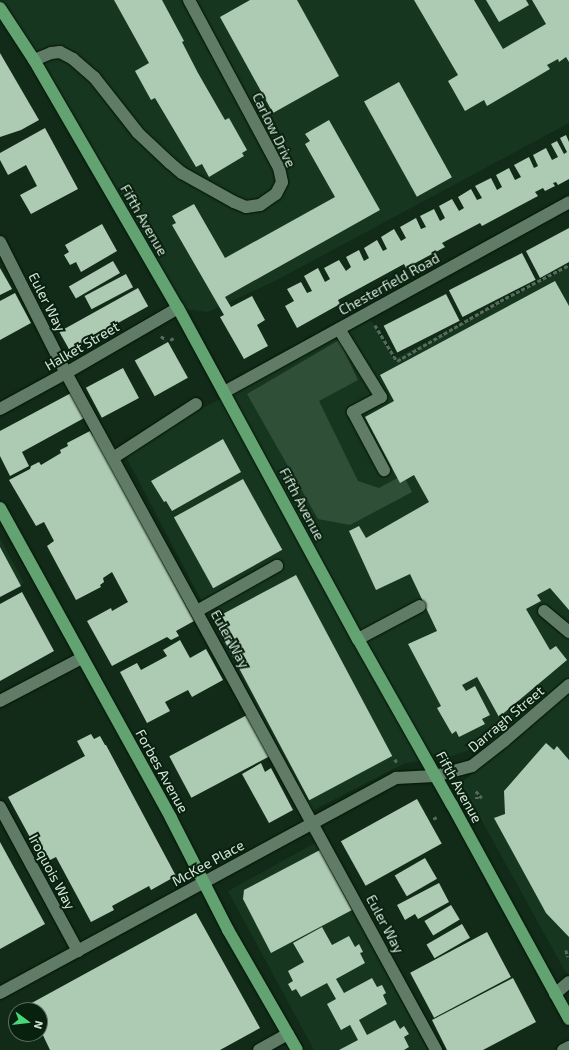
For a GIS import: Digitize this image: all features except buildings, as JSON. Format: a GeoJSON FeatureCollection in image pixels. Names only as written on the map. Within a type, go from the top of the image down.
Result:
{"type":"FeatureCollection","features":[{"type":"Feature","properties":{"kind":"highway","name":"Fifth Avenue"},"geometry":{"type":"LineString","coordinates":[[0,8],[34,60],[178,308],[358,639],[436,776],[569,1019]]}},
{"type":"Feature","properties":{"kind":"highway","name":"Forbes Avenue"},"geometry":{"type":"LineString","coordinates":[[0,508],[171,818],[203,883],[297,1050]]}},
{"type":"Feature","properties":{"kind":"street","name":"Carlow Drive"},"geometry":{"type":"LineString","coordinates":[[34,60],[51,53],[60,52],[73,59],[94,77],[138,133],[174,167],[234,202],[246,207],[260,205],[276,194],[282,182],[279,168],[189,0]]}},
{"type":"Feature","properties":{"kind":"street","name":"Chesterfield Road"},"geometry":{"type":"LineString","coordinates":[[224,392],[569,202]]}},
{"type":"Feature","properties":{"kind":"street","name":"Euler Way"},"geometry":{"type":"LineString","coordinates":[[0,242],[66,373],[313,822],[436,1050]]}},
{"type":"Feature","properties":{"kind":"street","name":"Halket Street"},"geometry":{"type":"LineString","coordinates":[[0,408],[66,373],[178,308]]}},
{"type":"Feature","properties":{"kind":"street"},"geometry":{"type":"LineString","coordinates":[[339,329],[381,397],[353,412],[384,470]]}},
{"type":"Feature","properties":{"kind":"street"},"geometry":{"type":"LineString","coordinates":[[113,458],[196,404]]}},
{"type":"Feature","properties":{"kind":"street"},"geometry":{"type":"LineString","coordinates":[[197,611],[277,566]]}},
{"type":"Feature","properties":{"kind":"street"},"geometry":{"type":"LineString","coordinates":[[358,639],[420,606]]}},
{"type":"Feature","properties":{"kind":"street"},"geometry":{"type":"LineString","coordinates":[[544,610],[569,632]]}},
{"type":"Feature","properties":{"kind":"street"},"geometry":{"type":"LineString","coordinates":[[0,701],[82,658]]}},
{"type":"Feature","properties":{"kind":"street","name":"Darragh Street"},"geometry":{"type":"LineString","coordinates":[[436,776],[472,766],[504,741],[569,685]]}},
{"type":"Feature","properties":{"kind":"street","name":"McKee Place"},"geometry":{"type":"LineString","coordinates":[[0,993],[396,778],[436,776]]}},
{"type":"Feature","properties":{"kind":"street","name":"Iroquois Way"},"geometry":{"type":"LineString","coordinates":[[0,807],[78,951]]}},
{"type":"Feature","properties":{"kind":"street"},"geometry":{"type":"LineString","coordinates":[[555,994],[569,982]]}},
{"type":"Feature","properties":{"kind":"street"},"geometry":{"type":"LineString","coordinates":[[259,1050],[288,1034]]}},
{"type":"Feature","properties":{"kind":"street"},"geometry":{"type":"LineString","coordinates":[[563,1050],[569,1047]]}},
{"type":"Feature","properties":{"kind":"path"},"geometry":{"type":"LineString","coordinates":[[368,313],[397,361],[500,301],[569,265]]}},
{"type":"Feature","properties":{"kind":"path"},"geometry":{"type":"LineString","coordinates":[[161,336],[166,340]]}},
{"type":"Feature","properties":{"kind":"path"},"geometry":{"type":"LineString","coordinates":[[170,340],[174,338]]}},
{"type":"Feature","properties":{"kind":"path"},"geometry":{"type":"LineString","coordinates":[[395,759],[397,763]]}},
{"type":"Feature","properties":{"kind":"path"},"geometry":{"type":"LineString","coordinates":[[475,798],[482,798],[476,791]]}},
{"type":"Feature","properties":{"kind":"path"},"geometry":{"type":"LineString","coordinates":[[432,819],[437,817]]}},
{"type":"Feature","properties":{"kind":"path"},"geometry":{"type":"LineString","coordinates":[[566,950],[568,957]]}},
{"type":"Feature","properties":{"kind":"shaded area"},"geometry":{"type":"Polygon","coordinates":[[[0,0],[569,0],[569,123],[275,281],[208,312],[178,308],[0,8],[0,0]]]}},
{"type":"Feature","properties":{"kind":"shaded area"},"geometry":{"type":"Polygon","coordinates":[[[569,267],[569,975],[565,971],[461,783],[525,732],[445,758],[405,763],[312,811],[122,449],[371,320],[394,359],[569,267]]]}},
{"type":"Feature","properties":{"kind":"shaded area"},"geometry":{"type":"Polygon","coordinates":[[[339,340],[358,380],[319,401],[358,481],[379,488],[403,475],[412,492],[350,525],[318,519],[247,394],[339,340]]]}},
{"type":"Feature","properties":{"kind":"shaded area"},"geometry":{"type":"Polygon","coordinates":[[[0,538],[24,583],[0,597],[0,538]]]}},
{"type":"Feature","properties":{"kind":"shaded area"},"geometry":{"type":"Polygon","coordinates":[[[317,842],[428,1050],[314,1050],[228,891],[317,842]]]}}]}
